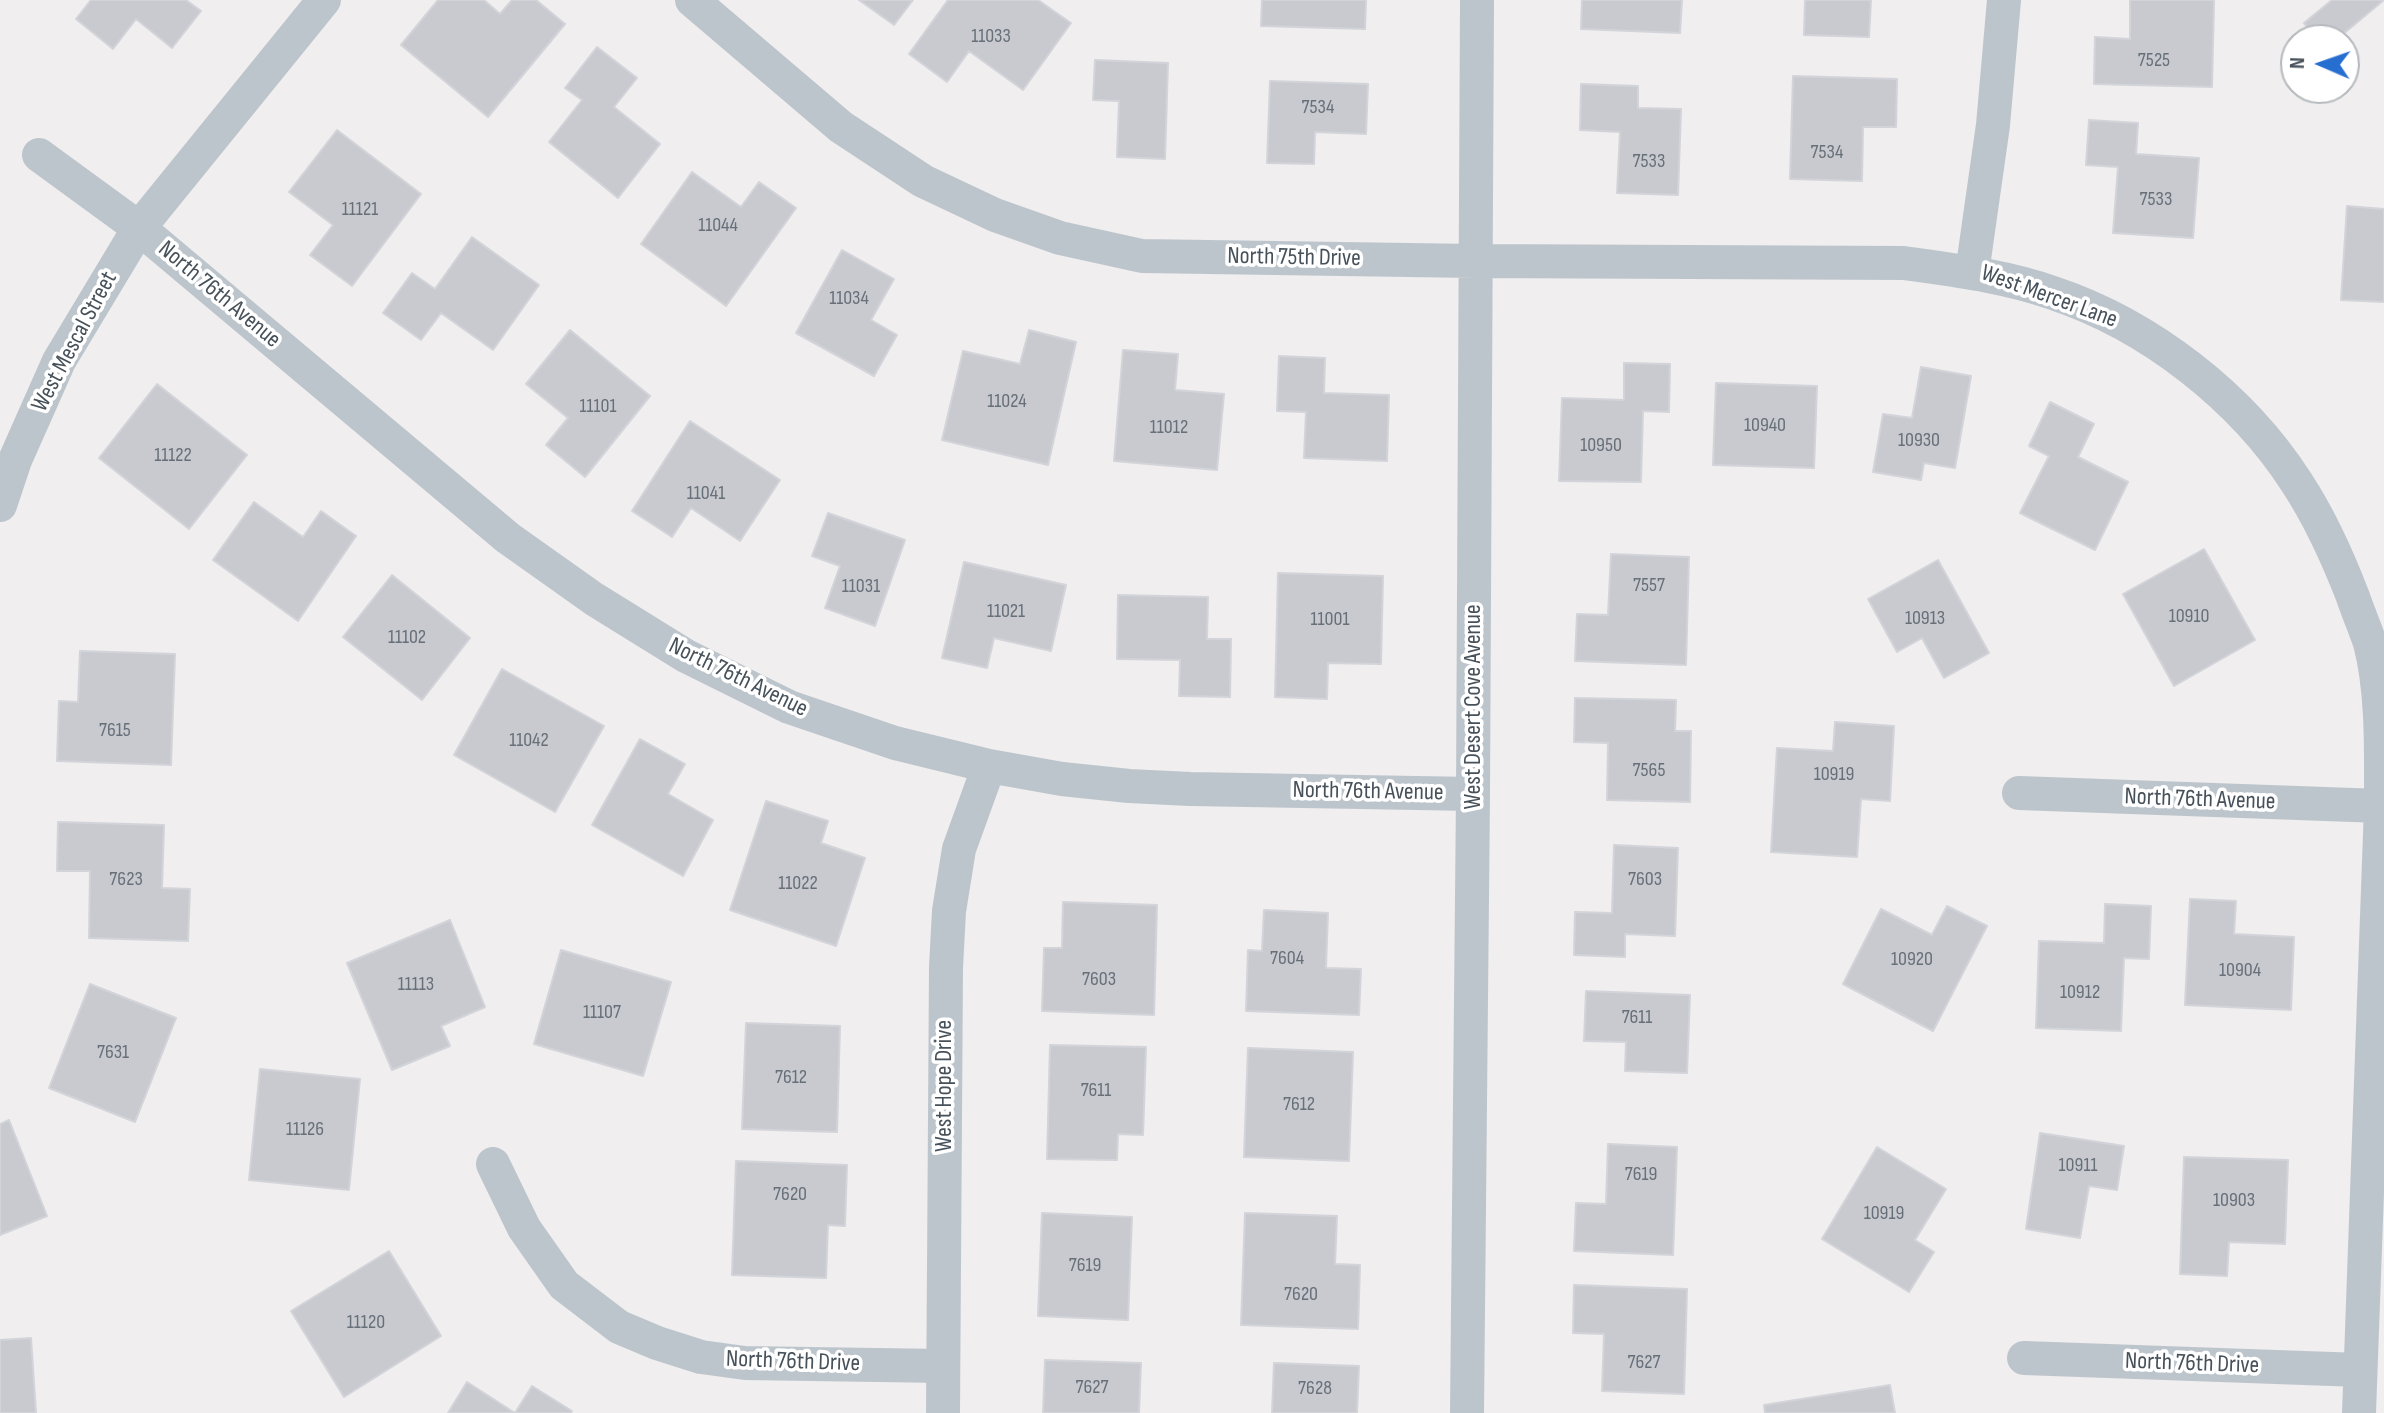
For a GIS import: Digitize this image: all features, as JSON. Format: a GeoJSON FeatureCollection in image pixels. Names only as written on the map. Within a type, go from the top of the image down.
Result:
{"type":"FeatureCollection","features":[{"type":"Feature","properties":{"kind":"street","name":"West Mescal Street"},"geometry":{"type":"LineString","coordinates":[[0,505],[15,460],[59,361],[139,228],[324,0]]}},
{"type":"Feature","properties":{"kind":"street","name":"North 75th Drive"},"geometry":{"type":"LineString","coordinates":[[692,0],[841,127],[923,181],[995,215],[1060,238],[1142,256],[1904,263],[1972,273]]}},
{"type":"Feature","properties":{"kind":"street","name":"West Desert Cove Avenue"},"geometry":{"type":"LineString","coordinates":[[1467,1413],[1477,0]]}},
{"type":"Feature","properties":{"kind":"street","name":"West Mercer Lane"},"geometry":{"type":"LineString","coordinates":[[2004,0],[1993,125],[1972,273],[2051,292],[2106,314],[2156,342],[2213,386],[2260,434],[2297,483],[2339,561],[2370,644],[2380,711],[2381,806],[2359,1413]]}},
{"type":"Feature","properties":{"kind":"street"},"geometry":{"type":"LineString","coordinates":[[39,155],[139,228]]}},
{"type":"Feature","properties":{"kind":"street","name":"North 76th Avenue"},"geometry":{"type":"LineString","coordinates":[[139,228],[508,538],[594,599],[686,656],[789,707],[895,743],[989,766],[1062,779],[1129,786],[1473,794]]}},
{"type":"Feature","properties":{"kind":"street","name":"West Hope Drive"},"geometry":{"type":"LineString","coordinates":[[943,1413],[949,911],[959,849],[989,766]]}},
{"type":"Feature","properties":{"kind":"street","name":"North 76th Avenue"},"geometry":{"type":"LineString","coordinates":[[2019,793],[2381,806]]}},
{"type":"Feature","properties":{"kind":"street","name":"North 76th Drive"},"geometry":{"type":"LineString","coordinates":[[493,1164],[524,1228],[564,1285],[619,1327],[701,1357],[745,1363],[943,1366]]}},
{"type":"Feature","properties":{"kind":"street","name":"North 76th Drive"},"geometry":{"type":"LineString","coordinates":[[2024,1358],[2360,1370]]}},
{"type":"Feature","properties":{"kind":"building"},"geometry":{"type":"Polygon","coordinates":[[[91,0],[186,0],[201,11],[172,48],[136,19],[113,49],[76,19],[91,0]]]}},
{"type":"Feature","properties":{"kind":"building"},"geometry":{"type":"Polygon","coordinates":[[[438,0],[484,0],[500,14],[512,0],[536,0],[565,24],[488,117],[401,45],[438,0]]]}},
{"type":"Feature","properties":{"kind":"building"},"geometry":{"type":"Polygon","coordinates":[[[859,0],[913,0],[894,25],[859,0]]]}},
{"type":"Feature","properties":{"kind":"building"},"geometry":{"type":"Polygon","coordinates":[[[948,0],[1038,0],[1071,23],[1023,90],[969,51],[947,82],[909,54],[948,0]]]}},
{"type":"Feature","properties":{"kind":"building"},"geometry":{"type":"Polygon","coordinates":[[[1262,0],[1366,0],[1365,29],[1261,26],[1262,0]]]}},
{"type":"Feature","properties":{"kind":"building"},"geometry":{"type":"Polygon","coordinates":[[[1582,0],[1682,0],[1680,33],[1581,29],[1582,0]]]}},
{"type":"Feature","properties":{"kind":"building"},"geometry":{"type":"Polygon","coordinates":[[[1805,0],[1871,0],[1869,37],[1804,35],[1805,0]]]}},
{"type":"Feature","properties":{"kind":"building"},"geometry":{"type":"Polygon","coordinates":[[[2130,0],[2214,0],[2212,87],[2094,84],[2095,37],[2130,39],[2130,0]]]}},
{"type":"Feature","properties":{"kind":"building"},"geometry":{"type":"Polygon","coordinates":[[[2332,0],[2384,0],[2355,24],[2304,23],[2332,0]]]}},
{"type":"Feature","properties":{"kind":"building"},"geometry":{"type":"Polygon","coordinates":[[[597,47],[637,78],[614,107],[660,144],[618,198],[549,142],[582,100],[565,88],[597,47]]]}},
{"type":"Feature","properties":{"kind":"building"},"geometry":{"type":"Polygon","coordinates":[[[1095,60],[1168,63],[1165,159],[1117,157],[1119,101],[1093,100],[1095,60]]]}},
{"type":"Feature","properties":{"kind":"building"},"geometry":{"type":"Polygon","coordinates":[[[1793,76],[1897,79],[1896,127],[1863,127],[1862,181],[1790,179],[1793,76]]]}},
{"type":"Feature","properties":{"kind":"building"},"geometry":{"type":"Polygon","coordinates":[[[1270,81],[1368,84],[1366,134],[1315,132],[1314,164],[1267,163],[1270,81]]]}},
{"type":"Feature","properties":{"kind":"building"},"geometry":{"type":"Polygon","coordinates":[[[1581,84],[1638,86],[1638,108],[1681,109],[1678,195],[1617,193],[1620,132],[1580,130],[1581,84]]]}},
{"type":"Feature","properties":{"kind":"building"},"geometry":{"type":"Polygon","coordinates":[[[2089,120],[2138,123],[2136,154],[2199,158],[2193,238],[2113,233],[2118,167],[2086,165],[2089,120]]]}},
{"type":"Feature","properties":{"kind":"building"},"geometry":{"type":"Polygon","coordinates":[[[337,130],[421,194],[352,286],[310,255],[333,225],[289,192],[337,130]]]}},
{"type":"Feature","properties":{"kind":"building"},"geometry":{"type":"Polygon","coordinates":[[[692,172],[741,207],[759,182],[796,208],[726,306],[641,244],[692,172]]]}},
{"type":"Feature","properties":{"kind":"building"},"geometry":{"type":"Polygon","coordinates":[[[2347,206],[2384,209],[2384,302],[2341,300],[2347,206]]]}},
{"type":"Feature","properties":{"kind":"building"},"geometry":{"type":"Polygon","coordinates":[[[472,237],[539,285],[493,350],[441,313],[421,340],[383,313],[412,273],[435,289],[472,237]]]}},
{"type":"Feature","properties":{"kind":"building"},"geometry":{"type":"Polygon","coordinates":[[[842,250],[894,279],[871,320],[897,335],[874,376],[796,333],[842,250]]]}},
{"type":"Feature","properties":{"kind":"building"},"geometry":{"type":"Polygon","coordinates":[[[570,330],[650,396],[585,477],[546,445],[568,418],[526,384],[570,330]]]}},
{"type":"Feature","properties":{"kind":"building"},"geometry":{"type":"Polygon","coordinates":[[[1029,330],[1076,342],[1048,465],[942,440],[963,351],[1020,364],[1029,330]]]}},
{"type":"Feature","properties":{"kind":"building"},"geometry":{"type":"Polygon","coordinates":[[[1123,350],[1178,354],[1175,390],[1224,394],[1217,470],[1114,461],[1123,350]]]}},
{"type":"Feature","properties":{"kind":"building"},"geometry":{"type":"Polygon","coordinates":[[[1279,356],[1325,358],[1324,393],[1389,395],[1387,461],[1304,458],[1306,412],[1277,411],[1279,356]]]}},
{"type":"Feature","properties":{"kind":"building"},"geometry":{"type":"Polygon","coordinates":[[[1624,363],[1670,364],[1669,412],[1643,411],[1641,482],[1559,481],[1562,398],[1624,400],[1624,363]]]}},
{"type":"Feature","properties":{"kind":"building"},"geometry":{"type":"Polygon","coordinates":[[[1921,367],[1971,376],[1955,468],[1924,463],[1921,480],[1873,472],[1883,414],[1912,418],[1921,367]]]}},
{"type":"Feature","properties":{"kind":"building"},"geometry":{"type":"Polygon","coordinates":[[[1716,383],[1817,386],[1814,468],[1713,465],[1716,383]]]}},
{"type":"Feature","properties":{"kind":"building"},"geometry":{"type":"Polygon","coordinates":[[[157,384],[247,455],[189,529],[99,458],[157,384]]]}},
{"type":"Feature","properties":{"kind":"building"},"geometry":{"type":"Polygon","coordinates":[[[2050,402],[2094,424],[2078,457],[2128,482],[2095,550],[2020,513],[2049,456],[2029,446],[2050,402]]]}},
{"type":"Feature","properties":{"kind":"building"},"geometry":{"type":"Polygon","coordinates":[[[690,421],[780,480],[740,541],[691,508],[672,537],[632,511],[690,421]]]}},
{"type":"Feature","properties":{"kind":"building"},"geometry":{"type":"Polygon","coordinates":[[[254,502],[303,537],[321,511],[356,536],[298,621],[213,560],[254,502]]]}},
{"type":"Feature","properties":{"kind":"building"},"geometry":{"type":"Polygon","coordinates":[[[828,513],[905,540],[875,626],[825,608],[840,566],[812,556],[828,513]]]}},
{"type":"Feature","properties":{"kind":"building"},"geometry":{"type":"Polygon","coordinates":[[[2204,549],[2255,640],[2174,686],[2123,594],[2204,549]]]}},
{"type":"Feature","properties":{"kind":"building"},"geometry":{"type":"Polygon","coordinates":[[[1611,554],[1689,557],[1686,665],[1575,661],[1577,614],[1608,615],[1611,554]]]}},
{"type":"Feature","properties":{"kind":"building"},"geometry":{"type":"Polygon","coordinates":[[[1938,560],[1989,653],[1944,678],[1922,638],[1897,652],[1868,599],[1938,560]]]}},
{"type":"Feature","properties":{"kind":"building"},"geometry":{"type":"Polygon","coordinates":[[[964,562],[1066,585],[1051,651],[994,638],[987,668],[942,658],[964,562]]]}},
{"type":"Feature","properties":{"kind":"building"},"geometry":{"type":"Polygon","coordinates":[[[1278,573],[1383,576],[1381,664],[1328,663],[1327,699],[1275,697],[1278,573]]]}},
{"type":"Feature","properties":{"kind":"building"},"geometry":{"type":"Polygon","coordinates":[[[392,575],[470,638],[422,700],[343,637],[392,575]]]}},
{"type":"Feature","properties":{"kind":"building"},"geometry":{"type":"Polygon","coordinates":[[[1118,595],[1208,597],[1207,639],[1231,639],[1230,697],[1179,696],[1180,660],[1117,659],[1118,595]]]}},
{"type":"Feature","properties":{"kind":"building"},"geometry":{"type":"Polygon","coordinates":[[[80,651],[175,654],[171,765],[57,761],[59,701],[78,702],[80,651]]]}},
{"type":"Feature","properties":{"kind":"building"},"geometry":{"type":"Polygon","coordinates":[[[502,669],[604,726],[555,812],[454,755],[502,669]]]}},
{"type":"Feature","properties":{"kind":"building"},"geometry":{"type":"Polygon","coordinates":[[[1575,698],[1676,700],[1675,731],[1691,731],[1690,802],[1607,800],[1608,743],[1574,742],[1575,698]]]}},
{"type":"Feature","properties":{"kind":"building"},"geometry":{"type":"Polygon","coordinates":[[[1835,722],[1894,726],[1890,801],[1861,799],[1857,857],[1771,852],[1777,748],[1833,751],[1835,722]]]}},
{"type":"Feature","properties":{"kind":"building"},"geometry":{"type":"Polygon","coordinates":[[[640,739],[685,764],[668,794],[713,820],[683,876],[592,825],[640,739]]]}},
{"type":"Feature","properties":{"kind":"building"},"geometry":{"type":"Polygon","coordinates":[[[766,801],[828,821],[821,843],[865,858],[836,946],[730,910],[766,801]]]}},
{"type":"Feature","properties":{"kind":"building"},"geometry":{"type":"Polygon","coordinates":[[[58,822],[164,825],[162,888],[190,889],[188,941],[89,938],[90,871],[57,871],[58,822]]]}},
{"type":"Feature","properties":{"kind":"building"},"geometry":{"type":"Polygon","coordinates":[[[1614,845],[1678,848],[1675,936],[1625,934],[1625,957],[1574,955],[1575,912],[1612,913],[1614,845]]]}},
{"type":"Feature","properties":{"kind":"building"},"geometry":{"type":"Polygon","coordinates":[[[2190,899],[2236,901],[2234,934],[2294,937],[2291,1010],[2185,1005],[2190,899]]]}},
{"type":"Feature","properties":{"kind":"building"},"geometry":{"type":"Polygon","coordinates":[[[1063,902],[1157,905],[1154,1015],[1042,1011],[1044,948],[1062,948],[1063,902]]]}},
{"type":"Feature","properties":{"kind":"building"},"geometry":{"type":"Polygon","coordinates":[[[2105,904],[2151,906],[2149,959],[2124,958],[2121,1031],[2036,1028],[2039,941],[2104,943],[2105,904]]]}},
{"type":"Feature","properties":{"kind":"building"},"geometry":{"type":"Polygon","coordinates":[[[1947,906],[1987,926],[1933,1031],[1843,984],[1881,909],[1932,935],[1947,906]]]}},
{"type":"Feature","properties":{"kind":"building"},"geometry":{"type":"Polygon","coordinates":[[[1264,910],[1328,913],[1326,968],[1361,969],[1359,1015],[1246,1011],[1248,950],[1262,951],[1264,910]]]}},
{"type":"Feature","properties":{"kind":"building"},"geometry":{"type":"Polygon","coordinates":[[[450,920],[485,1007],[441,1026],[450,1046],[392,1070],[347,963],[450,920]]]}},
{"type":"Feature","properties":{"kind":"building"},"geometry":{"type":"Polygon","coordinates":[[[561,950],[671,982],[643,1076],[534,1044],[561,950]]]}},
{"type":"Feature","properties":{"kind":"building"},"geometry":{"type":"Polygon","coordinates":[[[90,984],[176,1018],[135,1122],[49,1088],[90,984]]]}},
{"type":"Feature","properties":{"kind":"building"},"geometry":{"type":"Polygon","coordinates":[[[1586,991],[1690,995],[1687,1073],[1625,1071],[1626,1042],[1584,1041],[1586,991]]]}},
{"type":"Feature","properties":{"kind":"building"},"geometry":{"type":"Polygon","coordinates":[[[746,1023],[840,1026],[837,1132],[742,1129],[746,1023]]]}},
{"type":"Feature","properties":{"kind":"building"},"geometry":{"type":"Polygon","coordinates":[[[1050,1045],[1146,1047],[1143,1135],[1118,1134],[1117,1160],[1047,1159],[1050,1045]]]}},
{"type":"Feature","properties":{"kind":"building"},"geometry":{"type":"Polygon","coordinates":[[[1248,1048],[1353,1052],[1349,1161],[1244,1157],[1248,1048]]]}},
{"type":"Feature","properties":{"kind":"building"},"geometry":{"type":"Polygon","coordinates":[[[260,1069],[360,1079],[349,1190],[249,1180],[260,1069]]]}},
{"type":"Feature","properties":{"kind":"building"},"geometry":{"type":"Polygon","coordinates":[[[9,1120],[47,1216],[0,1235],[0,1124],[9,1120]]]}},
{"type":"Feature","properties":{"kind":"building"},"geometry":{"type":"Polygon","coordinates":[[[2040,1133],[2124,1146],[2117,1190],[2089,1186],[2080,1238],[2026,1229],[2040,1133]]]}},
{"type":"Feature","properties":{"kind":"building"},"geometry":{"type":"Polygon","coordinates":[[[1608,1144],[1677,1147],[1673,1255],[1574,1251],[1576,1203],[1606,1204],[1608,1144]]]}},
{"type":"Feature","properties":{"kind":"building"},"geometry":{"type":"Polygon","coordinates":[[[1877,1147],[1946,1189],[1915,1240],[1934,1252],[1909,1292],[1822,1239],[1877,1147]]]}},
{"type":"Feature","properties":{"kind":"building"},"geometry":{"type":"Polygon","coordinates":[[[2184,1157],[2288,1160],[2285,1244],[2229,1242],[2227,1276],[2180,1274],[2184,1157]]]}},
{"type":"Feature","properties":{"kind":"building"},"geometry":{"type":"Polygon","coordinates":[[[736,1161],[847,1165],[845,1226],[828,1225],[826,1278],[732,1275],[736,1161]]]}},
{"type":"Feature","properties":{"kind":"building"},"geometry":{"type":"Polygon","coordinates":[[[1042,1213],[1132,1217],[1128,1320],[1038,1316],[1042,1213]]]}},
{"type":"Feature","properties":{"kind":"building"},"geometry":{"type":"Polygon","coordinates":[[[1245,1213],[1337,1216],[1335,1264],[1360,1265],[1358,1329],[1241,1325],[1245,1213]]]}},
{"type":"Feature","properties":{"kind":"building"},"geometry":{"type":"Polygon","coordinates":[[[389,1251],[441,1336],[344,1397],[291,1311],[389,1251]]]}},
{"type":"Feature","properties":{"kind":"building"},"geometry":{"type":"Polygon","coordinates":[[[1574,1285],[1687,1289],[1684,1394],[1602,1391],[1604,1334],[1573,1333],[1574,1285]]]}},
{"type":"Feature","properties":{"kind":"building"},"geometry":{"type":"Polygon","coordinates":[[[31,1338],[36,1413],[0,1413],[0,1340],[31,1338]]]}},
{"type":"Feature","properties":{"kind":"building"},"geometry":{"type":"Polygon","coordinates":[[[1045,1360],[1141,1363],[1139,1413],[1043,1413],[1045,1360]]]}},
{"type":"Feature","properties":{"kind":"building"},"geometry":{"type":"Polygon","coordinates":[[[1274,1363],[1359,1366],[1357,1413],[1272,1413],[1274,1363]]]}},
{"type":"Feature","properties":{"kind":"building"},"geometry":{"type":"Polygon","coordinates":[[[467,1382],[515,1413],[448,1413],[467,1382]]]}},
{"type":"Feature","properties":{"kind":"building"},"geometry":{"type":"Polygon","coordinates":[[[1890,1385],[1895,1413],[1765,1413],[1764,1405],[1890,1385]]]}},
{"type":"Feature","properties":{"kind":"building"},"geometry":{"type":"Polygon","coordinates":[[[532,1386],[572,1411],[571,1413],[515,1413],[532,1386]]]}}]}
